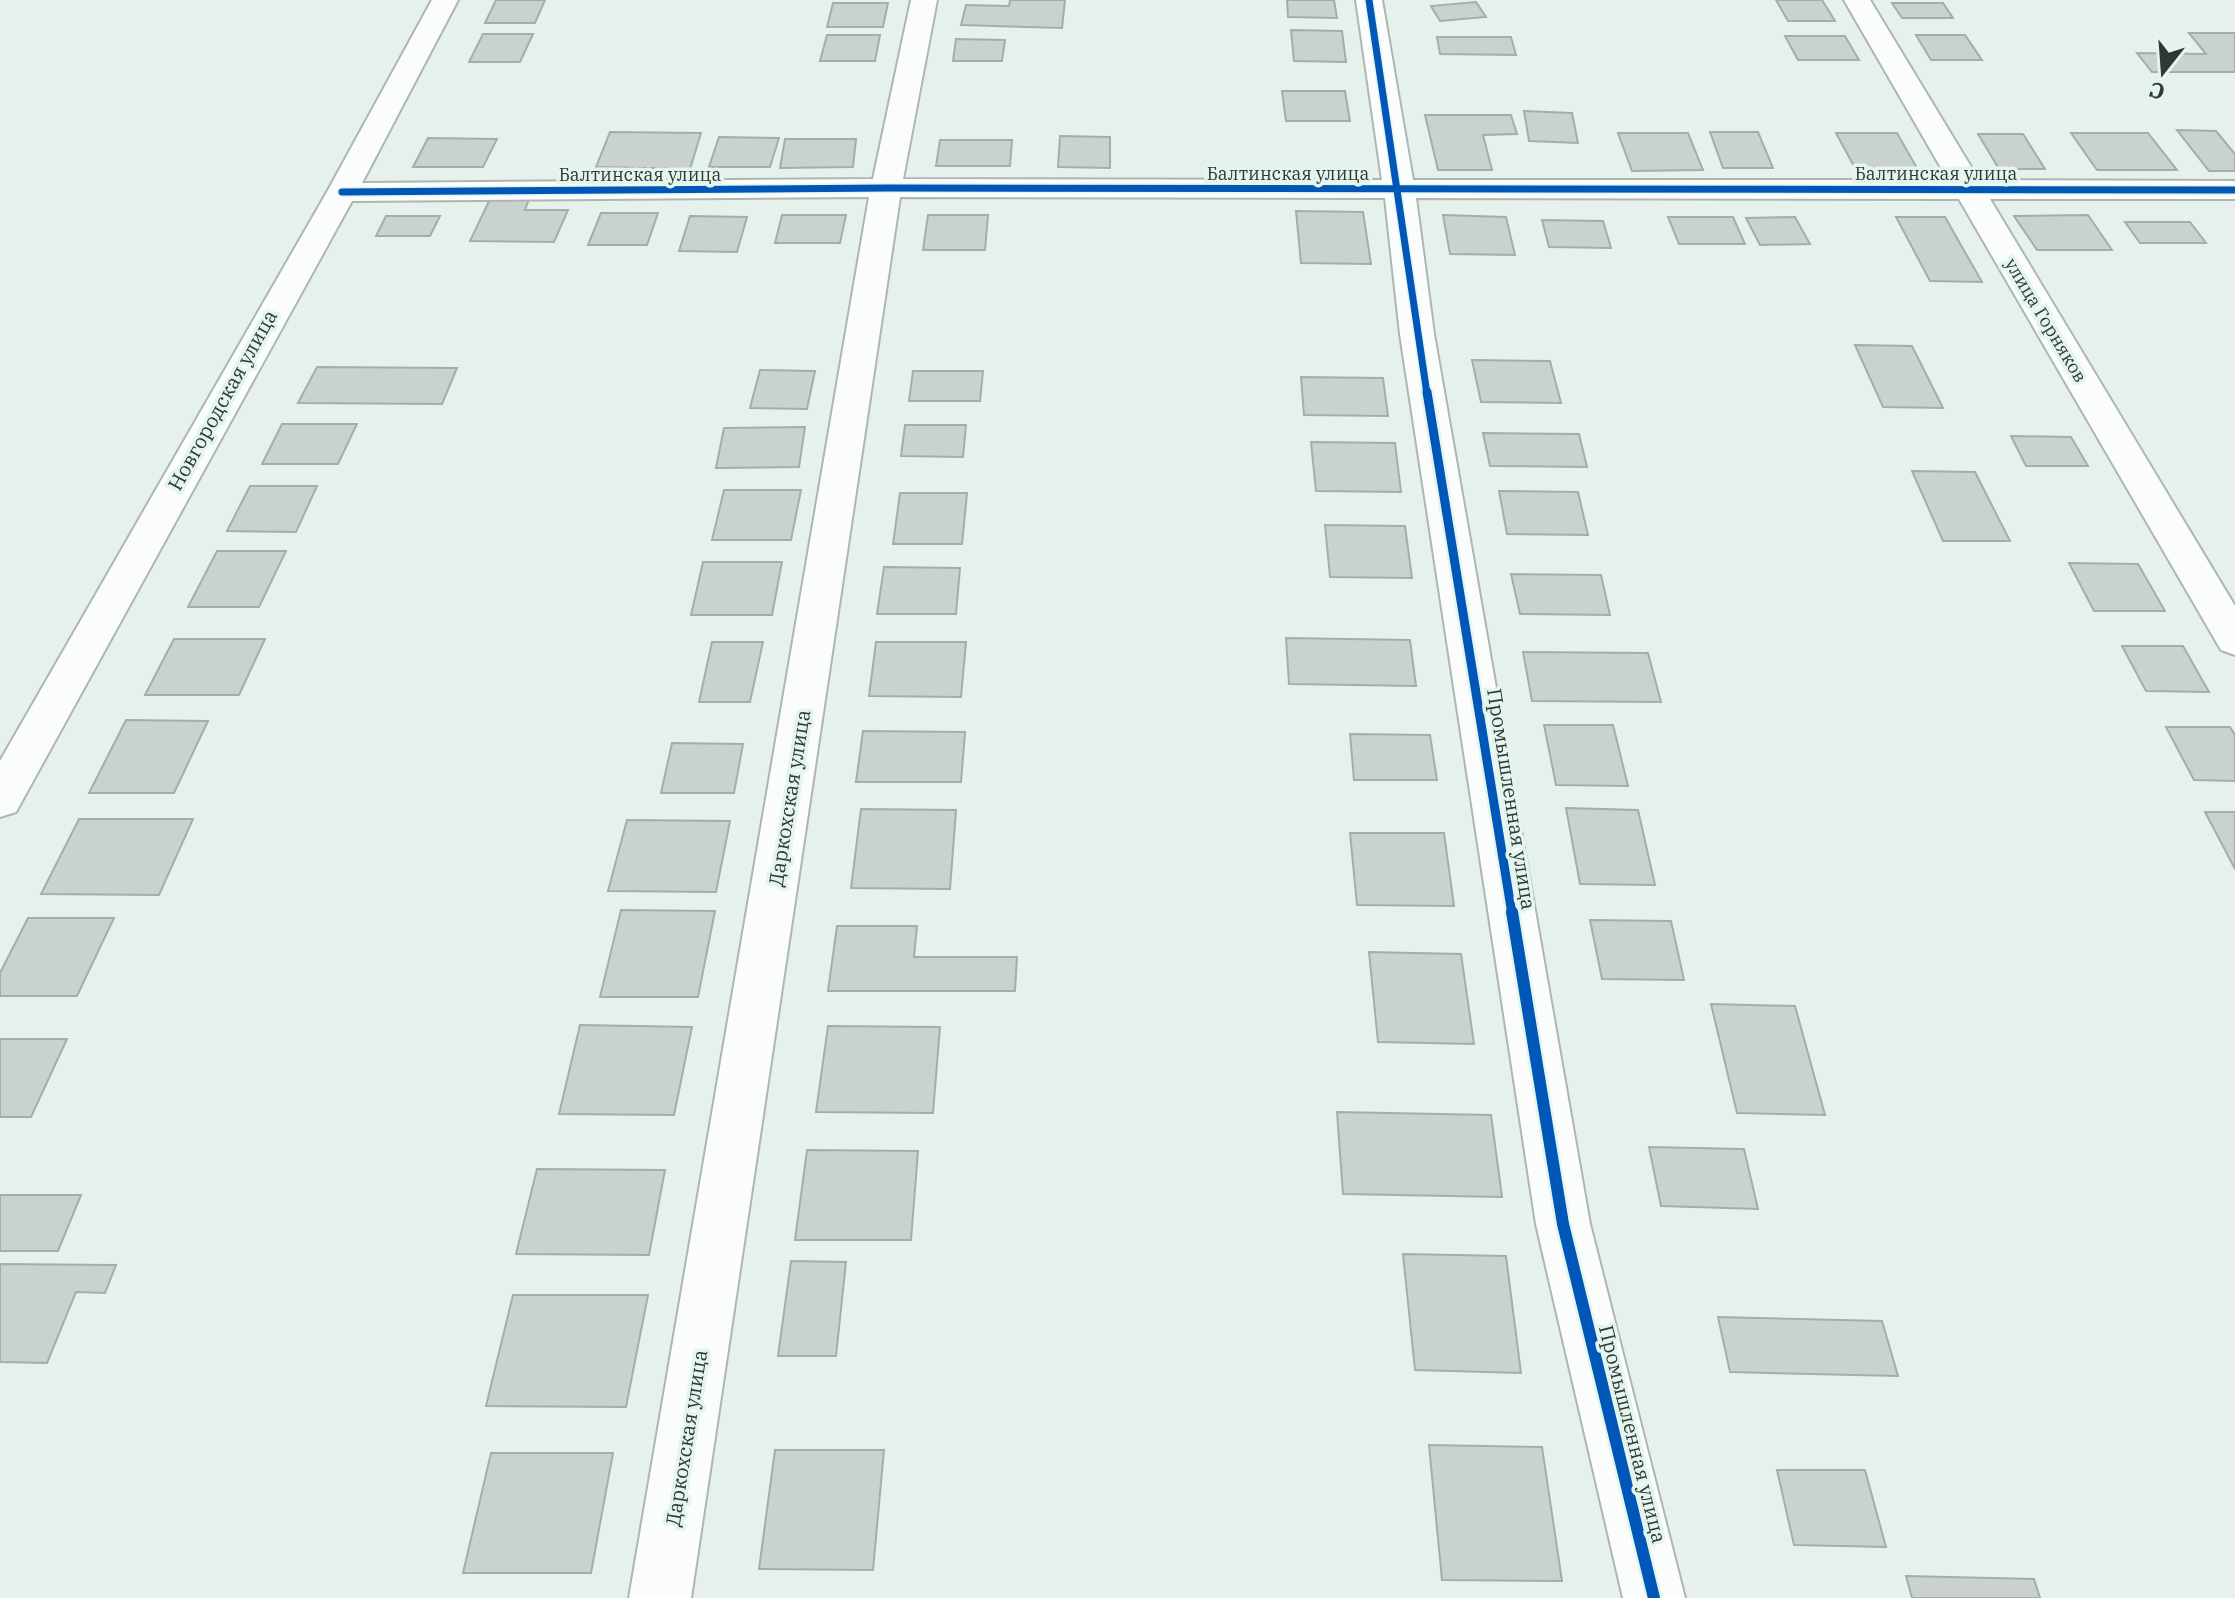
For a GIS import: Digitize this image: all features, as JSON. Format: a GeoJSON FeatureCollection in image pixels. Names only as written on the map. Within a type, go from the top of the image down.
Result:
{"type":"FeatureCollection","features":[{"type":"Feature","properties":{"kind":"street","name":"Новгородская улица"},"geometry":{"type":"LineString","coordinates":[[0,800],[342,192],[445,0]]}},
{"type":"Feature","properties":{"kind":"street","name":"Даркохская улица"},"geometry":{"type":"LineString","coordinates":[[660,1598],[888,188],[924,0]]}},
{"type":"Feature","properties":{"kind":"street","name":"Промышленная улица"},"geometry":{"type":"LineString","coordinates":[[1369,0],[1399,189],[1417,334],[1563,1224],[1654,1598]]}},
{"type":"Feature","properties":{"kind":"street","name":"улица Горняков"},"geometry":{"type":"LineString","coordinates":[[1857,0],[2235,640]]}},
{"type":"Feature","properties":{"kind":"street","name":"Балтинская улица"},"geometry":{"type":"LineString","coordinates":[[342,192],[888,188],[2235,190]]}},
{"type":"Feature","properties":{"kind":"building"},"geometry":{"type":"Polygon","coordinates":[[[496,0],[545,0],[535,23],[485,23],[496,0]]]}},
{"type":"Feature","properties":{"kind":"building"},"geometry":{"type":"Polygon","coordinates":[[[1010,0],[1065,0],[1062,28],[961,25],[966,5],[1009,6],[1010,0]]]}},
{"type":"Feature","properties":{"kind":"building"},"geometry":{"type":"Polygon","coordinates":[[[1287,0],[1334,0],[1337,18],[1288,17],[1287,0]]]}},
{"type":"Feature","properties":{"kind":"building"},"geometry":{"type":"Polygon","coordinates":[[[1776,0],[1822,0],[1835,21],[1788,21],[1776,0]]]}},
{"type":"Feature","properties":{"kind":"building"},"geometry":{"type":"Polygon","coordinates":[[[1476,2],[1486,17],[1440,21],[1431,6],[1476,2]]]}},
{"type":"Feature","properties":{"kind":"building"},"geometry":{"type":"Polygon","coordinates":[[[833,3],[888,3],[883,27],[827,27],[833,3]]]}},
{"type":"Feature","properties":{"kind":"building"},"geometry":{"type":"Polygon","coordinates":[[[1892,3],[1943,3],[1953,18],[1902,18],[1892,3]]]}},
{"type":"Feature","properties":{"kind":"building"},"geometry":{"type":"Polygon","coordinates":[[[1291,30],[1342,31],[1346,62],[1294,61],[1291,30]]]}},
{"type":"Feature","properties":{"kind":"building"},"geometry":{"type":"Polygon","coordinates":[[[2189,33],[2235,33],[2235,72],[2152,72],[2137,53],[2206,54],[2189,33]]]}},
{"type":"Feature","properties":{"kind":"building"},"geometry":{"type":"Polygon","coordinates":[[[483,34],[533,34],[520,62],[469,62],[483,34]]]}},
{"type":"Feature","properties":{"kind":"building"},"geometry":{"type":"Polygon","coordinates":[[[827,35],[880,35],[875,61],[820,61],[827,35]]]}},
{"type":"Feature","properties":{"kind":"building"},"geometry":{"type":"Polygon","coordinates":[[[1916,35],[1965,35],[1982,60],[1931,60],[1916,35]]]}},
{"type":"Feature","properties":{"kind":"building"},"geometry":{"type":"Polygon","coordinates":[[[1785,36],[1845,36],[1859,60],[1798,60],[1785,36]]]}},
{"type":"Feature","properties":{"kind":"building"},"geometry":{"type":"Polygon","coordinates":[[[1437,37],[1511,37],[1516,55],[1440,54],[1437,37]]]}},
{"type":"Feature","properties":{"kind":"building"},"geometry":{"type":"Polygon","coordinates":[[[956,39],[1005,40],[1002,61],[953,61],[956,39]]]}},
{"type":"Feature","properties":{"kind":"building"},"geometry":{"type":"Polygon","coordinates":[[[1282,91],[1345,91],[1350,121],[1286,121],[1282,91]]]}},
{"type":"Feature","properties":{"kind":"building"},"geometry":{"type":"Polygon","coordinates":[[[1524,111],[1572,113],[1578,143],[1529,141],[1524,111]]]}},
{"type":"Feature","properties":{"kind":"building"},"geometry":{"type":"Polygon","coordinates":[[[1425,115],[1511,115],[1517,134],[1483,135],[1492,170],[1438,170],[1425,115]]]}},
{"type":"Feature","properties":{"kind":"building"},"geometry":{"type":"Polygon","coordinates":[[[2177,130],[2216,131],[2235,154],[2235,171],[2209,171],[2177,130]]]}},
{"type":"Feature","properties":{"kind":"building"},"geometry":{"type":"Polygon","coordinates":[[[610,132],[701,133],[690,169],[596,167],[610,132]]]}},
{"type":"Feature","properties":{"kind":"building"},"geometry":{"type":"Polygon","coordinates":[[[1710,132],[1758,132],[1773,168],[1723,168],[1710,132]]]}},
{"type":"Feature","properties":{"kind":"building"},"geometry":{"type":"Polygon","coordinates":[[[1618,133],[1688,133],[1703,170],[1632,171],[1618,133]]]}},
{"type":"Feature","properties":{"kind":"building"},"geometry":{"type":"Polygon","coordinates":[[[1836,133],[1897,133],[1918,170],[1856,170],[1836,133]]]}},
{"type":"Feature","properties":{"kind":"building"},"geometry":{"type":"Polygon","coordinates":[[[2071,133],[2148,133],[2177,170],[2097,170],[2071,133]]]}},
{"type":"Feature","properties":{"kind":"building"},"geometry":{"type":"Polygon","coordinates":[[[1978,134],[2023,134],[2045,169],[1999,169],[1978,134]]]}},
{"type":"Feature","properties":{"kind":"building"},"geometry":{"type":"Polygon","coordinates":[[[1060,136],[1110,137],[1110,168],[1058,167],[1060,136]]]}},
{"type":"Feature","properties":{"kind":"building"},"geometry":{"type":"Polygon","coordinates":[[[719,137],[779,138],[770,167],[709,167],[719,137]]]}},
{"type":"Feature","properties":{"kind":"building"},"geometry":{"type":"Polygon","coordinates":[[[428,138],[497,139],[483,167],[413,167],[428,138]]]}},
{"type":"Feature","properties":{"kind":"building"},"geometry":{"type":"Polygon","coordinates":[[[785,139],[856,139],[853,167],[780,168],[785,139]]]}},
{"type":"Feature","properties":{"kind":"building"},"geometry":{"type":"Polygon","coordinates":[[[940,140],[1012,140],[1010,166],[936,166],[940,140]]]}},
{"type":"Feature","properties":{"kind":"building"},"geometry":{"type":"Polygon","coordinates":[[[490,199],[529,199],[525,210],[568,210],[554,242],[470,241],[490,199]]]}},
{"type":"Feature","properties":{"kind":"building"},"geometry":{"type":"Polygon","coordinates":[[[1296,211],[1363,212],[1371,264],[1301,263],[1296,211]]]}},
{"type":"Feature","properties":{"kind":"building"},"geometry":{"type":"Polygon","coordinates":[[[601,213],[658,213],[647,245],[588,245],[601,213]]]}},
{"type":"Feature","properties":{"kind":"building"},"geometry":{"type":"Polygon","coordinates":[[[782,215],[846,215],[840,243],[775,243],[782,215]]]}},
{"type":"Feature","properties":{"kind":"building"},"geometry":{"type":"Polygon","coordinates":[[[928,215],[988,215],[985,250],[923,250],[928,215]]]}},
{"type":"Feature","properties":{"kind":"building"},"geometry":{"type":"Polygon","coordinates":[[[1443,215],[1506,217],[1515,255],[1450,254],[1443,215]]]}},
{"type":"Feature","properties":{"kind":"building"},"geometry":{"type":"Polygon","coordinates":[[[2088,215],[2112,250],[2037,250],[2014,216],[2088,215]]]}},
{"type":"Feature","properties":{"kind":"building"},"geometry":{"type":"Polygon","coordinates":[[[386,216],[440,216],[430,236],[376,236],[386,216]]]}},
{"type":"Feature","properties":{"kind":"building"},"geometry":{"type":"Polygon","coordinates":[[[690,216],[747,217],[737,252],[679,251],[690,216]]]}},
{"type":"Feature","properties":{"kind":"building"},"geometry":{"type":"Polygon","coordinates":[[[1668,217],[1733,217],[1745,244],[1679,244],[1668,217]]]}},
{"type":"Feature","properties":{"kind":"building"},"geometry":{"type":"Polygon","coordinates":[[[1795,217],[1810,244],[1760,245],[1746,218],[1795,217]]]}},
{"type":"Feature","properties":{"kind":"building"},"geometry":{"type":"Polygon","coordinates":[[[1896,217],[1945,217],[1982,282],[1930,281],[1896,217]]]}},
{"type":"Feature","properties":{"kind":"building"},"geometry":{"type":"Polygon","coordinates":[[[1542,220],[1603,221],[1611,248],[1549,247],[1542,220]]]}},
{"type":"Feature","properties":{"kind":"building"},"geometry":{"type":"Polygon","coordinates":[[[2125,222],[2190,222],[2206,243],[2140,243],[2125,222]]]}},
{"type":"Feature","properties":{"kind":"building"},"geometry":{"type":"Polygon","coordinates":[[[1855,345],[1912,346],[1943,408],[1883,407],[1855,345]]]}},
{"type":"Feature","properties":{"kind":"building"},"geometry":{"type":"Polygon","coordinates":[[[1472,360],[1550,361],[1561,403],[1481,402],[1472,360]]]}},
{"type":"Feature","properties":{"kind":"building"},"geometry":{"type":"Polygon","coordinates":[[[317,367],[457,368],[442,404],[298,403],[317,367]]]}},
{"type":"Feature","properties":{"kind":"building"},"geometry":{"type":"Polygon","coordinates":[[[760,370],[815,371],[807,409],[750,408],[760,370]]]}},
{"type":"Feature","properties":{"kind":"building"},"geometry":{"type":"Polygon","coordinates":[[[913,371],[983,371],[980,401],[909,401],[913,371]]]}},
{"type":"Feature","properties":{"kind":"building"},"geometry":{"type":"Polygon","coordinates":[[[1301,377],[1383,378],[1388,416],[1304,415],[1301,377]]]}},
{"type":"Feature","properties":{"kind":"building"},"geometry":{"type":"Polygon","coordinates":[[[282,424],[357,424],[338,464],[262,464],[282,424]]]}},
{"type":"Feature","properties":{"kind":"building"},"geometry":{"type":"Polygon","coordinates":[[[905,425],[966,425],[963,457],[901,456],[905,425]]]}},
{"type":"Feature","properties":{"kind":"building"},"geometry":{"type":"Polygon","coordinates":[[[805,427],[799,467],[716,468],[724,428],[805,427]]]}},
{"type":"Feature","properties":{"kind":"building"},"geometry":{"type":"Polygon","coordinates":[[[1483,433],[1579,434],[1587,467],[1490,466],[1483,433]]]}},
{"type":"Feature","properties":{"kind":"building"},"geometry":{"type":"Polygon","coordinates":[[[2011,436],[2071,437],[2088,466],[2026,466],[2011,436]]]}},
{"type":"Feature","properties":{"kind":"building"},"geometry":{"type":"Polygon","coordinates":[[[1311,442],[1395,443],[1401,492],[1316,491],[1311,442]]]}},
{"type":"Feature","properties":{"kind":"building"},"geometry":{"type":"Polygon","coordinates":[[[1912,471],[1975,472],[2010,541],[1943,541],[1912,471]]]}},
{"type":"Feature","properties":{"kind":"building"},"geometry":{"type":"Polygon","coordinates":[[[250,486],[317,486],[296,532],[227,531],[250,486]]]}},
{"type":"Feature","properties":{"kind":"building"},"geometry":{"type":"Polygon","coordinates":[[[724,490],[801,490],[791,540],[712,540],[724,490]]]}},
{"type":"Feature","properties":{"kind":"building"},"geometry":{"type":"Polygon","coordinates":[[[1499,491],[1578,492],[1588,535],[1507,534],[1499,491]]]}},
{"type":"Feature","properties":{"kind":"building"},"geometry":{"type":"Polygon","coordinates":[[[900,493],[967,493],[962,544],[893,544],[900,493]]]}},
{"type":"Feature","properties":{"kind":"building"},"geometry":{"type":"Polygon","coordinates":[[[1325,525],[1405,526],[1412,578],[1330,577],[1325,525]]]}},
{"type":"Feature","properties":{"kind":"building"},"geometry":{"type":"Polygon","coordinates":[[[217,551],[286,551],[259,607],[188,607],[217,551]]]}},
{"type":"Feature","properties":{"kind":"building"},"geometry":{"type":"Polygon","coordinates":[[[703,562],[782,562],[772,615],[691,615],[703,562]]]}},
{"type":"Feature","properties":{"kind":"building"},"geometry":{"type":"Polygon","coordinates":[[[2069,563],[2138,564],[2165,611],[2094,611],[2069,563]]]}},
{"type":"Feature","properties":{"kind":"building"},"geometry":{"type":"Polygon","coordinates":[[[884,567],[960,568],[956,614],[877,614],[884,567]]]}},
{"type":"Feature","properties":{"kind":"building"},"geometry":{"type":"Polygon","coordinates":[[[1511,574],[1601,575],[1610,615],[1520,614],[1511,574]]]}},
{"type":"Feature","properties":{"kind":"building"},"geometry":{"type":"Polygon","coordinates":[[[1286,638],[1410,640],[1416,686],[1289,684],[1286,638]]]}},
{"type":"Feature","properties":{"kind":"building"},"geometry":{"type":"Polygon","coordinates":[[[174,639],[265,639],[239,695],[145,695],[174,639]]]}},
{"type":"Feature","properties":{"kind":"building"},"geometry":{"type":"Polygon","coordinates":[[[712,642],[763,642],[750,702],[699,702],[712,642]]]}},
{"type":"Feature","properties":{"kind":"building"},"geometry":{"type":"Polygon","coordinates":[[[876,642],[966,642],[961,697],[869,696],[876,642]]]}},
{"type":"Feature","properties":{"kind":"building"},"geometry":{"type":"Polygon","coordinates":[[[2122,646],[2183,646],[2209,692],[2146,691],[2122,646]]]}},
{"type":"Feature","properties":{"kind":"building"},"geometry":{"type":"Polygon","coordinates":[[[1523,652],[1648,653],[1661,702],[1532,701],[1523,652]]]}},
{"type":"Feature","properties":{"kind":"building"},"geometry":{"type":"Polygon","coordinates":[[[126,720],[208,721],[174,793],[89,793],[126,720]]]}},
{"type":"Feature","properties":{"kind":"building"},"geometry":{"type":"Polygon","coordinates":[[[1544,725],[1613,725],[1628,786],[1556,785],[1544,725]]]}},
{"type":"Feature","properties":{"kind":"building"},"geometry":{"type":"Polygon","coordinates":[[[2166,727],[2230,727],[2235,735],[2235,781],[2194,780],[2166,727]]]}},
{"type":"Feature","properties":{"kind":"building"},"geometry":{"type":"Polygon","coordinates":[[[863,731],[965,732],[961,782],[856,782],[863,731]]]}},
{"type":"Feature","properties":{"kind":"building"},"geometry":{"type":"Polygon","coordinates":[[[1350,734],[1430,735],[1437,780],[1354,780],[1350,734]]]}},
{"type":"Feature","properties":{"kind":"building"},"geometry":{"type":"Polygon","coordinates":[[[672,743],[743,744],[734,793],[661,793],[672,743]]]}},
{"type":"Feature","properties":{"kind":"building"},"geometry":{"type":"Polygon","coordinates":[[[1566,808],[1638,810],[1655,885],[1580,884],[1566,808]]]}},
{"type":"Feature","properties":{"kind":"building"},"geometry":{"type":"Polygon","coordinates":[[[861,809],[956,810],[950,889],[851,888],[861,809]]]}},
{"type":"Feature","properties":{"kind":"building"},"geometry":{"type":"Polygon","coordinates":[[[2205,812],[2235,812],[2235,869],[2205,812]]]}},
{"type":"Feature","properties":{"kind":"building"},"geometry":{"type":"Polygon","coordinates":[[[79,819],[193,819],[159,895],[41,894],[79,819]]]}},
{"type":"Feature","properties":{"kind":"building"},"geometry":{"type":"Polygon","coordinates":[[[627,820],[730,821],[716,892],[608,891],[627,820]]]}},
{"type":"Feature","properties":{"kind":"building"},"geometry":{"type":"Polygon","coordinates":[[[1350,833],[1444,833],[1454,906],[1357,905],[1350,833]]]}},
{"type":"Feature","properties":{"kind":"building"},"geometry":{"type":"Polygon","coordinates":[[[621,910],[715,911],[698,997],[600,997],[621,910]]]}},
{"type":"Feature","properties":{"kind":"building"},"geometry":{"type":"Polygon","coordinates":[[[28,918],[114,918],[77,996],[0,996],[0,973],[28,918]]]}},
{"type":"Feature","properties":{"kind":"building"},"geometry":{"type":"Polygon","coordinates":[[[1590,920],[1671,921],[1684,980],[1602,979],[1590,920]]]}},
{"type":"Feature","properties":{"kind":"building"},"geometry":{"type":"Polygon","coordinates":[[[837,926],[917,926],[914,957],[1017,957],[1015,991],[828,991],[837,926]]]}},
{"type":"Feature","properties":{"kind":"building"},"geometry":{"type":"Polygon","coordinates":[[[1369,952],[1461,954],[1474,1044],[1378,1042],[1369,952]]]}},
{"type":"Feature","properties":{"kind":"building"},"geometry":{"type":"Polygon","coordinates":[[[1711,1004],[1795,1006],[1825,1115],[1737,1113],[1711,1004]]]}},
{"type":"Feature","properties":{"kind":"building"},"geometry":{"type":"Polygon","coordinates":[[[580,1025],[692,1027],[674,1115],[559,1114],[580,1025]]]}},
{"type":"Feature","properties":{"kind":"building"},"geometry":{"type":"Polygon","coordinates":[[[828,1026],[940,1027],[933,1113],[816,1112],[828,1026]]]}},
{"type":"Feature","properties":{"kind":"building"},"geometry":{"type":"Polygon","coordinates":[[[0,1039],[67,1039],[31,1117],[0,1117],[0,1039]]]}},
{"type":"Feature","properties":{"kind":"building"},"geometry":{"type":"Polygon","coordinates":[[[1337,1112],[1491,1115],[1502,1197],[1343,1194],[1337,1112]]]}},
{"type":"Feature","properties":{"kind":"building"},"geometry":{"type":"Polygon","coordinates":[[[1649,1147],[1744,1149],[1758,1209],[1661,1206],[1649,1147]]]}},
{"type":"Feature","properties":{"kind":"building"},"geometry":{"type":"Polygon","coordinates":[[[807,1150],[918,1151],[911,1240],[795,1240],[807,1150]]]}},
{"type":"Feature","properties":{"kind":"building"},"geometry":{"type":"Polygon","coordinates":[[[537,1169],[665,1170],[649,1255],[516,1254],[537,1169]]]}},
{"type":"Feature","properties":{"kind":"building"},"geometry":{"type":"Polygon","coordinates":[[[0,1195],[81,1195],[58,1251],[0,1251],[0,1195]]]}},
{"type":"Feature","properties":{"kind":"building"},"geometry":{"type":"Polygon","coordinates":[[[1403,1254],[1506,1256],[1521,1373],[1415,1370],[1403,1254]]]}},
{"type":"Feature","properties":{"kind":"building"},"geometry":{"type":"Polygon","coordinates":[[[791,1261],[846,1262],[836,1356],[778,1356],[791,1261]]]}},
{"type":"Feature","properties":{"kind":"building"},"geometry":{"type":"Polygon","coordinates":[[[0,1264],[116,1265],[105,1293],[76,1292],[47,1363],[0,1362],[0,1264]]]}},
{"type":"Feature","properties":{"kind":"building"},"geometry":{"type":"Polygon","coordinates":[[[513,1295],[648,1295],[626,1407],[486,1406],[513,1295]]]}},
{"type":"Feature","properties":{"kind":"building"},"geometry":{"type":"Polygon","coordinates":[[[1718,1317],[1882,1321],[1898,1376],[1730,1372],[1718,1317]]]}},
{"type":"Feature","properties":{"kind":"building"},"geometry":{"type":"Polygon","coordinates":[[[1429,1445],[1542,1447],[1562,1581],[1442,1580],[1429,1445]]]}},
{"type":"Feature","properties":{"kind":"building"},"geometry":{"type":"Polygon","coordinates":[[[775,1450],[884,1450],[873,1570],[759,1569],[775,1450]]]}},
{"type":"Feature","properties":{"kind":"building"},"geometry":{"type":"Polygon","coordinates":[[[491,1453],[613,1453],[591,1573],[463,1573],[491,1453]]]}},
{"type":"Feature","properties":{"kind":"building"},"geometry":{"type":"Polygon","coordinates":[[[1777,1470],[1865,1470],[1886,1547],[1794,1545],[1777,1470]]]}},
{"type":"Feature","properties":{"kind":"building"},"geometry":{"type":"Polygon","coordinates":[[[1906,1576],[2034,1579],[2040,1598],[1912,1598],[1906,1576]]]}},
{"type":"Feature","properties":{"kind":"cycle path"},"geometry":{"type":"LineString","coordinates":[[1369,0],[1399,189],[1417,334],[1563,1224],[1654,1598]]}},
{"type":"Feature","properties":{"kind":"cycle path"},"geometry":{"type":"LineString","coordinates":[[342,192],[888,188],[2235,190]]}}]}
